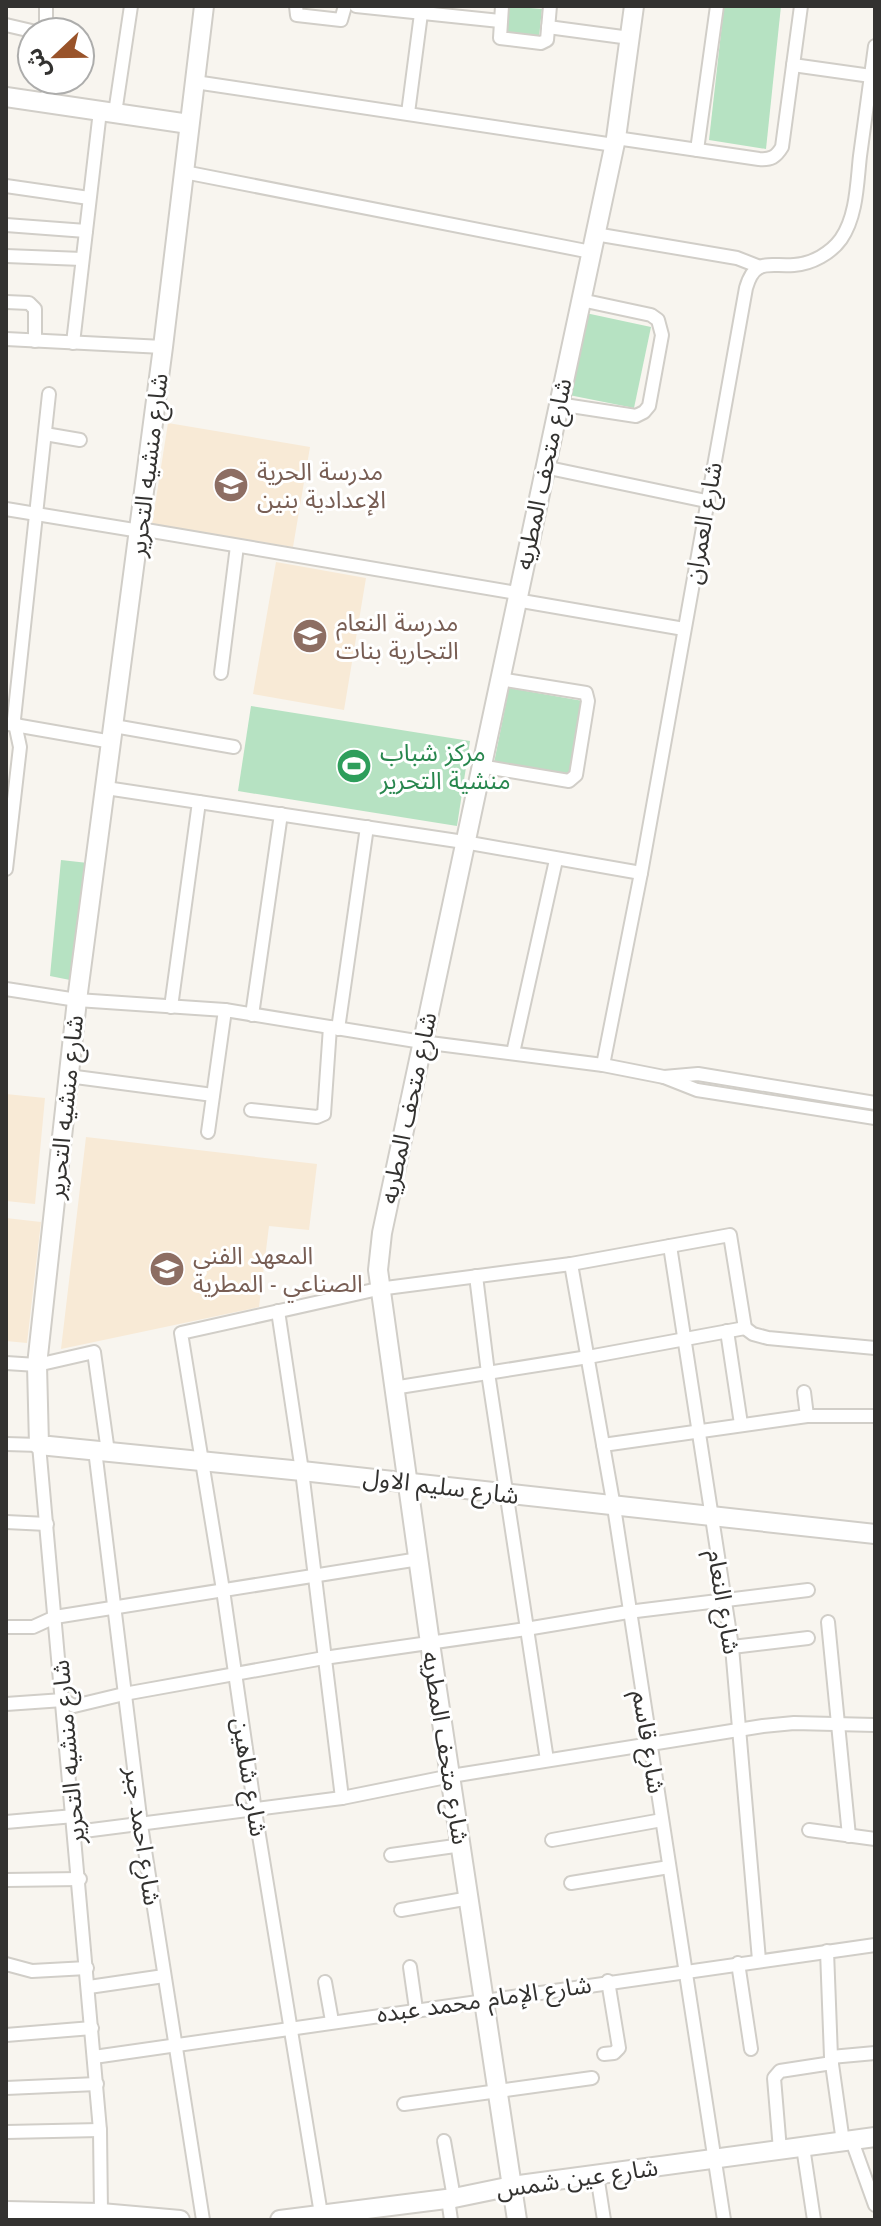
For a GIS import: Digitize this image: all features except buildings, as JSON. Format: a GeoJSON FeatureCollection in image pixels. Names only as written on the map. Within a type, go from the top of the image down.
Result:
{"type":"FeatureCollection","features":[{"type":"Feature","properties":{"kind":"street"},"geometry":{"type":"LineString","coordinates":[[73,343],[89,198],[131,6]]}},
{"type":"Feature","properties":{"kind":"street","name":"شارع منشيه التحرير"},"geometry":{"type":"LineString","coordinates":[[101,2213],[97,2084],[39,1445],[37,1365],[77,1000],[140,530],[204,6]]}},
{"type":"Feature","properties":{"kind":"street"},"geometry":{"type":"LineString","coordinates":[[296,6],[297,15],[341,20],[345,6]]}},
{"type":"Feature","properties":{"kind":"street"},"geometry":{"type":"LineString","coordinates":[[356,6],[422,9],[500,21]]}},
{"type":"Feature","properties":{"kind":"street"},"geometry":{"type":"LineString","coordinates":[[502,6],[500,38],[541,43],[547,40],[550,6]]}},
{"type":"Feature","properties":{"kind":"street","name":"شارع متحف المطريه"},"geometry":{"type":"LineString","coordinates":[[517,2220],[378,1289],[382,1233],[615,141],[634,6]]}},
{"type":"Feature","properties":{"kind":"street"},"geometry":{"type":"LineString","coordinates":[[697,150],[717,6]]}},
{"type":"Feature","properties":{"kind":"street"},"geometry":{"type":"LineString","coordinates":[[195,82],[615,141],[769,159],[777,155],[782,147],[801,6]]}},
{"type":"Feature","properties":{"kind":"street"},"geometry":{"type":"LineString","coordinates":[[408,113],[422,9]]}},
{"type":"Feature","properties":{"kind":"street"},"geometry":{"type":"LineString","coordinates":[[548,27],[630,38]]}},
{"type":"Feature","properties":{"kind":"street"},"geometry":{"type":"LineString","coordinates":[[184,172],[593,243],[737,258],[760,267],[794,265],[813,261],[829,251],[842,238],[853,209],[875,46]]}},
{"type":"Feature","properties":{"kind":"street"},"geometry":{"type":"LineString","coordinates":[[793,65],[871,76]]}},
{"type":"Feature","properties":{"kind":"street"},"geometry":{"type":"LineString","coordinates":[[48,96],[48,103]]}},
{"type":"Feature","properties":{"kind":"street"},"geometry":{"type":"LineString","coordinates":[[6,97],[189,124]]}},
{"type":"Feature","properties":{"kind":"street"},"geometry":{"type":"LineString","coordinates":[[6,186],[89,198]]}},
{"type":"Feature","properties":{"kind":"street"},"geometry":{"type":"LineString","coordinates":[[6,225],[86,231]]}},
{"type":"Feature","properties":{"kind":"street"},"geometry":{"type":"LineString","coordinates":[[6,256],[82,259]]}},
{"type":"Feature","properties":{"kind":"street","name":"شارع العمران"},"geometry":{"type":"LineString","coordinates":[[603,1065],[641,873],[746,288],[750,275],[760,267]]}},
{"type":"Feature","properties":{"kind":"street"},"geometry":{"type":"LineString","coordinates":[[558,404],[636,416],[649,406],[662,335],[658,320],[651,315],[581,300]]}},
{"type":"Feature","properties":{"kind":"street"},"geometry":{"type":"LineString","coordinates":[[6,302],[29,303],[35,309],[35,341]]}},
{"type":"Feature","properties":{"kind":"street"},"geometry":{"type":"LineString","coordinates":[[6,339],[163,347]]}},
{"type":"Feature","properties":{"kind":"street"},"geometry":{"type":"LineString","coordinates":[[6,869],[9,813],[20,747],[10,724],[49,394]]}},
{"type":"Feature","properties":{"kind":"street"},"geometry":{"type":"LineString","coordinates":[[45,434],[80,440]]}},
{"type":"Feature","properties":{"kind":"street"},"geometry":{"type":"LineString","coordinates":[[544,467],[706,501]]}},
{"type":"Feature","properties":{"kind":"street"},"geometry":{"type":"LineString","coordinates":[[6,509],[237,546],[684,629]]}},
{"type":"Feature","properties":{"kind":"street"},"geometry":{"type":"LineString","coordinates":[[221,673],[237,546]]}},
{"type":"Feature","properties":{"kind":"street"},"geometry":{"type":"LineString","coordinates":[[480,766],[569,781],[576,775],[588,701],[586,693],[499,679]]}},
{"type":"Feature","properties":{"kind":"street"},"geometry":{"type":"LineString","coordinates":[[10,724],[234,747]]}},
{"type":"Feature","properties":{"kind":"street"},"geometry":{"type":"LineString","coordinates":[[106,788],[464,842],[641,873]]}},
{"type":"Feature","properties":{"kind":"street"},"geometry":{"type":"LineString","coordinates":[[171,1007],[199,802]]}},
{"type":"Feature","properties":{"kind":"street"},"geometry":{"type":"LineString","coordinates":[[252,1015],[281,814]]}},
{"type":"Feature","properties":{"kind":"street"},"geometry":{"type":"LineString","coordinates":[[251,1110],[317,1117],[324,1114],[334,1028],[367,827]]}},
{"type":"Feature","properties":{"kind":"street"},"geometry":{"type":"LineString","coordinates":[[513,1053],[556,860]]}},
{"type":"Feature","properties":{"kind":"street"},"geometry":{"type":"LineString","coordinates":[[6,989],[77,1000],[225,1010],[422,1042],[603,1065],[664,1077],[697,1090],[875,1118]]}},
{"type":"Feature","properties":{"kind":"street"},"geometry":{"type":"LineString","coordinates":[[208,1132],[225,1010]]}},
{"type":"Feature","properties":{"kind":"street"},"geometry":{"type":"LineString","coordinates":[[664,1077],[698,1074],[875,1103]]}},
{"type":"Feature","properties":{"kind":"street"},"geometry":{"type":"LineString","coordinates":[[68,1076],[213,1095]]}},
{"type":"Feature","properties":{"kind":"street"},"geometry":{"type":"LineString","coordinates":[[342,1798],[302,1471],[278,1311],[378,1289],[571,1264],[730,1235],[745,1328],[768,1338],[875,1348]]}},
{"type":"Feature","properties":{"kind":"street","name":"شارع النعام"},"geometry":{"type":"LineString","coordinates":[[670,1246],[732,1647],[759,1960]]}},
{"type":"Feature","properties":{"kind":"street","name":"شارع قاسم"},"geometry":{"type":"LineString","coordinates":[[571,1264],[614,1507],[724,2220]]}},
{"type":"Feature","properties":{"kind":"street"},"geometry":{"type":"LineString","coordinates":[[476,1276],[547,1760]]}},
{"type":"Feature","properties":{"kind":"street","name":"شارع شاهين"},"geometry":{"type":"LineString","coordinates":[[278,1311],[181,1333],[322,2218]]}},
{"type":"Feature","properties":{"kind":"street"},"geometry":{"type":"LineString","coordinates":[[393,1388],[745,1328]]}},
{"type":"Feature","properties":{"kind":"street"},"geometry":{"type":"LineString","coordinates":[[727,1331],[741,1424]]}},
{"type":"Feature","properties":{"kind":"street","name":"شارع احمد جبر"},"geometry":{"type":"LineString","coordinates":[[37,1365],[94,1352],[124,1694],[141,1825],[203,2220]]}},
{"type":"Feature","properties":{"kind":"street"},"geometry":{"type":"LineString","coordinates":[[6,1363],[37,1365]]}},
{"type":"Feature","properties":{"kind":"street"},"geometry":{"type":"LineString","coordinates":[[804,1392],[807,1416]]}},
{"type":"Feature","properties":{"kind":"street"},"geometry":{"type":"LineString","coordinates":[[603,1445],[807,1416],[875,1416]]}},
{"type":"Feature","properties":{"kind":"street","name":"شارع سليم الاول"},"geometry":{"type":"LineString","coordinates":[[6,1444],[302,1471],[875,1534]]}},
{"type":"Feature","properties":{"kind":"street"},"geometry":{"type":"LineString","coordinates":[[6,1522],[47,1524]]}},
{"type":"Feature","properties":{"kind":"street"},"geometry":{"type":"LineString","coordinates":[[6,1627],[33,1627],[55,1617],[419,1559]]}},
{"type":"Feature","properties":{"kind":"street"},"geometry":{"type":"LineString","coordinates":[[6,1704],[63,1700],[74,1706],[233,1673],[324,1658],[628,1612],[808,1590]]}},
{"type":"Feature","properties":{"kind":"street"},"geometry":{"type":"LineString","coordinates":[[828,1622],[849,1836]]}},
{"type":"Feature","properties":{"kind":"street"},"geometry":{"type":"LineString","coordinates":[[732,1647],[808,1638]]}},
{"type":"Feature","properties":{"kind":"street"},"geometry":{"type":"LineString","coordinates":[[76,1832],[342,1798],[451,1776],[741,1729],[794,1723],[875,1725]]}},
{"type":"Feature","properties":{"kind":"street"},"geometry":{"type":"LineString","coordinates":[[6,1822],[74,1816]]}},
{"type":"Feature","properties":{"kind":"street"},"geometry":{"type":"LineString","coordinates":[[552,1840],[662,1820]]}},
{"type":"Feature","properties":{"kind":"street"},"geometry":{"type":"LineString","coordinates":[[809,1830],[875,1839]]}},
{"type":"Feature","properties":{"kind":"street"},"geometry":{"type":"LineString","coordinates":[[391,1855],[462,1845]]}},
{"type":"Feature","properties":{"kind":"street"},"geometry":{"type":"LineString","coordinates":[[571,1883],[669,1867]]}},
{"type":"Feature","properties":{"kind":"street"},"geometry":{"type":"LineString","coordinates":[[6,1880],[80,1879]]}},
{"type":"Feature","properties":{"kind":"street"},"geometry":{"type":"LineString","coordinates":[[401,1910],[470,1898]]}},
{"type":"Feature","properties":{"kind":"street","name":"شارع الإمام محمد عبده"},"geometry":{"type":"LineString","coordinates":[[94,2057],[875,1945]]}},
{"type":"Feature","properties":{"kind":"street"},"geometry":{"type":"LineString","coordinates":[[827,1951],[832,2060],[847,2141],[875,2205]]}},
{"type":"Feature","properties":{"kind":"street"},"geometry":{"type":"LineString","coordinates":[[738,1963],[751,2049]]}},
{"type":"Feature","properties":{"kind":"street"},"geometry":{"type":"LineString","coordinates":[[6,1964],[32,1971],[87,1968]]}},
{"type":"Feature","properties":{"kind":"street"},"geometry":{"type":"LineString","coordinates":[[410,1967],[416,2009]]}},
{"type":"Feature","properties":{"kind":"street"},"geometry":{"type":"LineString","coordinates":[[89,1987],[164,1976]]}},
{"type":"Feature","properties":{"kind":"street"},"geometry":{"type":"LineString","coordinates":[[604,2054],[614,2053],[619,2048],[608,1981]]}},
{"type":"Feature","properties":{"kind":"street"},"geometry":{"type":"LineString","coordinates":[[325,1982],[332,2021]]}},
{"type":"Feature","properties":{"kind":"street"},"geometry":{"type":"LineString","coordinates":[[6,2035],[92,2028]]}},
{"type":"Feature","properties":{"kind":"street"},"geometry":{"type":"LineString","coordinates":[[780,2150],[774,2078],[780,2071],[875,2053]]}},
{"type":"Feature","properties":{"kind":"street"},"geometry":{"type":"LineString","coordinates":[[404,2104],[592,2078]]}},
{"type":"Feature","properties":{"kind":"street"},"geometry":{"type":"LineString","coordinates":[[6,2088],[97,2084]]}},
{"type":"Feature","properties":{"kind":"street"},"geometry":{"type":"LineString","coordinates":[[6,2132],[100,2130]]}},
{"type":"Feature","properties":{"kind":"street","name":"شارع عين شمس"},"geometry":{"type":"LineString","coordinates":[[280,2220],[322,2218],[451,2199],[512,2186],[875,2137]]}},
{"type":"Feature","properties":{"kind":"street"},"geometry":{"type":"LineString","coordinates":[[444,2141],[451,2220]]}},
{"type":"Feature","properties":{"kind":"street"},"geometry":{"type":"LineString","coordinates":[[803,2147],[814,2220]]}},
{"type":"Feature","properties":{"kind":"street"},"geometry":{"type":"LineString","coordinates":[[597,2175],[604,2220]]}},
{"type":"Feature","properties":{"kind":"street"},"geometry":{"type":"LineString","coordinates":[[6,2211],[101,2213],[180,2220]]}},
{"type":"Feature","properties":{"kind":"shaded area","name":"مدرسة الحرية الإعدادية بنين"},"geometry":{"type":"Polygon","coordinates":[[[168,423],[310,447],[293,547],[152,524],[168,423]]]}},
{"type":"Feature","properties":{"kind":"shaded area","name":"مدرسة النعام التجارية بنات"},"geometry":{"type":"Polygon","coordinates":[[[276,562],[366,578],[344,710],[253,694],[276,562]]]}},
{"type":"Feature","properties":{"kind":"shaded area"},"geometry":{"type":"Polygon","coordinates":[[[6,1094],[45,1098],[35,1204],[6,1201],[6,1094]]]}},
{"type":"Feature","properties":{"kind":"shaded area","name":"المعهد الفني الصناعي - المطرية"},"geometry":{"type":"Polygon","coordinates":[[[86,1137],[317,1164],[309,1230],[269,1226],[259,1307],[61,1349],[86,1137]]]}},
{"type":"Feature","properties":{"kind":"shaded area"},"geometry":{"type":"Polygon","coordinates":[[[6,1218],[41,1222],[27,1343],[6,1341],[6,1218]]]}},
{"type":"Feature","properties":{"kind":"green space"},"geometry":{"type":"Polygon","coordinates":[[[504,6],[542,9],[539,37],[502,34],[504,6]]]}},
{"type":"Feature","properties":{"kind":"green space"},"geometry":{"type":"Polygon","coordinates":[[[724,6],[781,6],[766,149],[709,140],[724,6]]]}},
{"type":"Feature","properties":{"kind":"green space"},"geometry":{"type":"Polygon","coordinates":[[[581,312],[651,327],[634,408],[564,394],[581,312]]]}},
{"type":"Feature","properties":{"kind":"green space"},"geometry":{"type":"Polygon","coordinates":[[[509,688],[583,701],[570,777],[494,763],[509,688]]]}},
{"type":"Feature","properties":{"kind":"green space","name":"مركز شباب منشية التحرير"},"geometry":{"type":"Polygon","coordinates":[[[251,706],[470,741],[457,826],[238,791],[251,706]]]}},
{"type":"Feature","properties":{"kind":"green space"},"geometry":{"type":"Polygon","coordinates":[[[61,860],[88,863],[74,974],[70,980],[50,976],[61,860]]]}},
{"type":"Feature","properties":{"kind":"place","name":"مدرسة الحرية الإعدادية بنين"},"geometry":{"type":"Point","coordinates":[231,485]}},
{"type":"Feature","properties":{"kind":"place","name":"مدرسة النعام التجارية بنات"},"geometry":{"type":"Point","coordinates":[310,636]}},
{"type":"Feature","properties":{"kind":"place","name":"مركز شباب منشية التحرير"},"geometry":{"type":"Point","coordinates":[354,766]}},
{"type":"Feature","properties":{"kind":"place","name":"المعهد الفني الصناعي - المطرية"},"geometry":{"type":"Point","coordinates":[167,1269]}}]}
